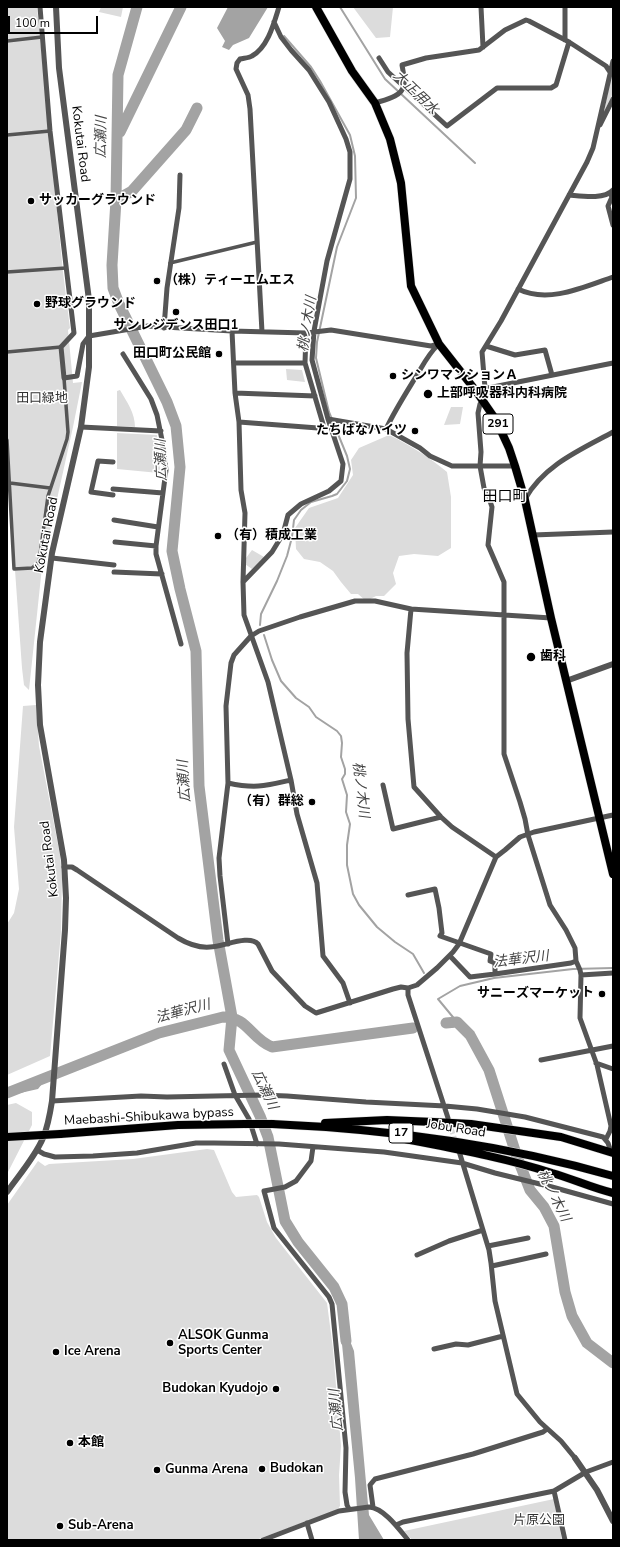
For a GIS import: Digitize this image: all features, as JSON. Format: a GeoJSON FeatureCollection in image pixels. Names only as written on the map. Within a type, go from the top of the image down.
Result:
{"type":"FeatureCollection","features":[{"type":"Feature","properties":{"kind":"highway","name":"291"},"geometry":{"type":"LineString","coordinates":[[316,7],[352,71],[375,103],[390,140],[401,183],[411,286],[439,344],[483,400],[496,420],[509,448],[525,500],[551,618],[613,874]]}},
{"type":"Feature","properties":{"kind":"highway"},"geometry":{"type":"LineString","coordinates":[[292,1125],[387,1120],[455,1123],[561,1138],[612,1152]]}},
{"type":"Feature","properties":{"kind":"highway","name":"Maebashi-Shibukawa bypass"},"geometry":{"type":"LineString","coordinates":[[7,1137],[178,1125],[292,1125]]}},
{"type":"Feature","properties":{"kind":"highway"},"geometry":{"type":"LineString","coordinates":[[292,1125],[335,1132],[398,1138],[463,1150],[534,1168],[613,1193]]}},
{"type":"Feature","properties":{"kind":"highway","name":"Jobu Road"},"geometry":{"type":"LineString","coordinates":[[292,1125],[407,1134],[508,1150],[613,1176]]}},
{"type":"Feature","properties":{"kind":"street"},"geometry":{"type":"LineString","coordinates":[[7,352],[61,347],[74,333],[50,131],[40,7]]}},
{"type":"Feature","properties":{"kind":"street","name":"Kokutai Road"},"geometry":{"type":"LineString","coordinates":[[52,1101],[66,913],[64,867],[40,725],[38,685],[40,642],[52,558],[81,427],[89,367],[89,300],[59,68],[56,7]]}},
{"type":"Feature","properties":{"kind":"street"},"geometry":{"type":"LineString","coordinates":[[262,332],[249,102],[248,95],[236,68],[240,59],[251,57],[261,49],[274,22],[279,7]]}},
{"type":"Feature","properties":{"kind":"street"},"geometry":{"type":"LineString","coordinates":[[481,7],[484,47]]}},
{"type":"Feature","properties":{"kind":"street"},"geometry":{"type":"LineString","coordinates":[[379,58],[388,72],[403,88],[447,126],[497,88],[551,88],[556,85],[567,41],[565,7]]}},
{"type":"Feature","properties":{"kind":"street"},"geometry":{"type":"LineString","coordinates":[[375,103],[396,96],[403,88],[402,65],[426,58],[479,50],[505,30],[526,20],[567,41],[606,66],[610,72]]}},
{"type":"Feature","properties":{"kind":"street"},"geometry":{"type":"LineString","coordinates":[[243,582],[272,552],[283,534],[288,515],[301,504],[329,491],[340,481],[343,464],[328,419],[312,360],[314,331],[327,261],[350,179],[350,152],[346,139],[329,102],[309,70],[281,37],[274,22]]}},
{"type":"Feature","properties":{"kind":"street"},"geometry":{"type":"LineString","coordinates":[[7,41],[42,37]]}},
{"type":"Feature","properties":{"kind":"street"},"geometry":{"type":"LineString","coordinates":[[485,388],[482,352],[587,162],[593,148],[613,61]]}},
{"type":"Feature","properties":{"kind":"street"},"geometry":{"type":"LineString","coordinates":[[596,131],[613,99]]}},
{"type":"Feature","properties":{"kind":"street"},"geometry":{"type":"LineString","coordinates":[[7,135],[50,131]]}},
{"type":"Feature","properties":{"kind":"street"},"geometry":{"type":"LineString","coordinates":[[164,328],[170,262],[179,208],[180,176]]}},
{"type":"Feature","properties":{"kind":"street"},"geometry":{"type":"LineString","coordinates":[[569,195],[592,197],[612,192],[612,197],[608,206],[613,225]]}},
{"type":"Feature","properties":{"kind":"street"},"geometry":{"type":"LineString","coordinates":[[170,262],[257,242]]}},
{"type":"Feature","properties":{"kind":"street"},"geometry":{"type":"LineString","coordinates":[[7,272],[66,268]]}},
{"type":"Feature","properties":{"kind":"street"},"geometry":{"type":"LineString","coordinates":[[518,289],[528,294],[564,293],[613,277]]}},
{"type":"Feature","properties":{"kind":"street"},"geometry":{"type":"LineString","coordinates":[[64,378],[77,376],[83,344],[89,336],[148,326],[164,328],[306,333],[331,330],[431,346],[439,344]]}},
{"type":"Feature","properties":{"kind":"street"},"geometry":{"type":"LineString","coordinates":[[232,331],[235,393],[239,422],[241,490],[245,513],[243,582],[244,615],[268,682],[291,780],[297,814],[318,883],[323,956],[343,983],[350,1003]]}},
{"type":"Feature","properties":{"kind":"street"},"geometry":{"type":"LineString","coordinates":[[239,422],[318,428],[323,424],[305,363],[306,333]]}},
{"type":"Feature","properties":{"kind":"street"},"geometry":{"type":"LineString","coordinates":[[386,429],[396,408],[422,365],[439,344]]}},
{"type":"Feature","properties":{"kind":"street"},"geometry":{"type":"LineString","coordinates":[[486,346],[515,355],[545,350],[552,375]]}},
{"type":"Feature","properties":{"kind":"street"},"geometry":{"type":"LineString","coordinates":[[7,440],[14,569],[32,568],[39,562],[48,496],[68,432],[61,347]]}},
{"type":"Feature","properties":{"kind":"street"},"geometry":{"type":"LineString","coordinates":[[123,354],[151,399],[160,431],[166,470],[156,546],[181,644]]}},
{"type":"Feature","properties":{"kind":"street"},"geometry":{"type":"LineString","coordinates":[[234,363],[305,363]]}},
{"type":"Feature","properties":{"kind":"street"},"geometry":{"type":"LineString","coordinates":[[476,391],[613,363]]}},
{"type":"Feature","properties":{"kind":"street"},"geometry":{"type":"LineString","coordinates":[[235,393],[315,396]]}},
{"type":"Feature","properties":{"kind":"street"},"geometry":{"type":"LineString","coordinates":[[483,400],[480,404],[478,413],[481,452],[480,466],[484,488],[492,506],[488,545],[504,582],[504,754],[526,820],[528,835],[550,905],[566,930],[575,948],[576,961],[581,975],[580,1018],[596,1063],[611,1126],[610,1132],[606,1139]]}},
{"type":"Feature","properties":{"kind":"street"},"geometry":{"type":"LineString","coordinates":[[328,419],[386,429],[420,448],[430,456],[452,466],[515,466]]}},
{"type":"Feature","properties":{"kind":"street"},"geometry":{"type":"LineString","coordinates":[[81,427],[160,431]]}},
{"type":"Feature","properties":{"kind":"street"},"geometry":{"type":"LineString","coordinates":[[525,500],[539,480],[553,466],[613,432]]}},
{"type":"Feature","properties":{"kind":"street"},"geometry":{"type":"LineString","coordinates":[[113,462],[98,461],[91,492],[113,495]]}},
{"type":"Feature","properties":{"kind":"street"},"geometry":{"type":"LineString","coordinates":[[10,483],[50,488]]}},
{"type":"Feature","properties":{"kind":"street"},"geometry":{"type":"LineString","coordinates":[[113,489],[163,493]]}},
{"type":"Feature","properties":{"kind":"street"},"geometry":{"type":"LineString","coordinates":[[114,520],[158,527]]}},
{"type":"Feature","properties":{"kind":"street"},"geometry":{"type":"LineString","coordinates":[[533,535],[613,532]]}},
{"type":"Feature","properties":{"kind":"street"},"geometry":{"type":"LineString","coordinates":[[115,542],[156,546]]}},
{"type":"Feature","properties":{"kind":"street"},"geometry":{"type":"LineString","coordinates":[[52,558],[114,564]]}},
{"type":"Feature","properties":{"kind":"street"},"geometry":{"type":"LineString","coordinates":[[114,572],[162,574]]}},
{"type":"Feature","properties":{"kind":"street"},"geometry":{"type":"LineString","coordinates":[[227,944],[219,858],[228,783],[226,706],[231,663],[234,655],[251,636],[259,631],[300,617],[355,601],[375,601],[411,609],[551,618]]}},
{"type":"Feature","properties":{"kind":"street"},"geometry":{"type":"LineString","coordinates":[[411,609],[407,653],[408,711],[414,787],[452,827],[496,857]]}},
{"type":"Feature","properties":{"kind":"street"},"geometry":{"type":"LineString","coordinates":[[566,681],[613,664]]}},
{"type":"Feature","properties":{"kind":"street"},"geometry":{"type":"LineString","coordinates":[[228,783],[246,787],[262,787],[291,780]]}},
{"type":"Feature","properties":{"kind":"street"},"geometry":{"type":"LineString","coordinates":[[383,785],[393,830],[441,817]]}},
{"type":"Feature","properties":{"kind":"street"},"geometry":{"type":"LineString","coordinates":[[64,867],[72,867],[77,870],[186,943],[198,946],[214,947],[249,940],[256,941],[272,971],[305,1006],[316,1013],[393,989],[401,987],[408,988],[426,978],[450,956],[459,944],[496,857],[520,837],[613,815]]}},
{"type":"Feature","properties":{"kind":"street"},"geometry":{"type":"LineString","coordinates":[[408,895],[435,889],[442,934],[440,936],[459,944],[491,954],[490,961],[495,963],[495,974]]}},
{"type":"Feature","properties":{"kind":"street"},"geometry":{"type":"LineString","coordinates":[[450,956],[470,977],[571,963],[576,961]]}},
{"type":"Feature","properties":{"kind":"street"},"geometry":{"type":"LineString","coordinates":[[581,975],[613,973]]}},
{"type":"Feature","properties":{"kind":"street"},"geometry":{"type":"LineString","coordinates":[[408,988],[408,995],[448,1118]]}},
{"type":"Feature","properties":{"kind":"street"},"geometry":{"type":"LineString","coordinates":[[541,1060],[613,1046]]}},
{"type":"Feature","properties":{"kind":"street"},"geometry":{"type":"LineString","coordinates":[[596,1063],[613,1069]]}},
{"type":"Feature","properties":{"kind":"street"},"geometry":{"type":"LineString","coordinates":[[224,1064],[254,1132],[257,1144]]}},
{"type":"Feature","properties":{"kind":"street"},"geometry":{"type":"LineString","coordinates":[[7,1192],[37,1150],[46,1128],[52,1101],[141,1096],[167,1098],[237,1095],[287,1096],[445,1106],[516,1116],[606,1139]]}},
{"type":"Feature","properties":{"kind":"street"},"geometry":{"type":"LineString","coordinates":[[606,1139],[612,1152]]}},
{"type":"Feature","properties":{"kind":"street"},"geometry":{"type":"LineString","coordinates":[[37,1150],[44,1154],[62,1157],[137,1153],[196,1143],[279,1144],[384,1152],[462,1163],[613,1204]]}},
{"type":"Feature","properties":{"kind":"street"},"geometry":{"type":"LineString","coordinates":[[313,1147],[310,1164],[296,1181],[284,1187],[264,1191],[274,1228],[329,1297],[333,1310],[346,1448],[345,1492],[349,1509]]}},
{"type":"Feature","properties":{"kind":"street"},"geometry":{"type":"LineString","coordinates":[[459,1151],[488,1246],[492,1266],[495,1302],[518,1394],[540,1422],[562,1442],[586,1472],[613,1521]]}},
{"type":"Feature","properties":{"kind":"street"},"geometry":{"type":"LineString","coordinates":[[417,1255],[434,1246],[483,1230]]}},
{"type":"Feature","properties":{"kind":"street"},"geometry":{"type":"LineString","coordinates":[[488,1246],[528,1238]]}},
{"type":"Feature","properties":{"kind":"street"},"geometry":{"type":"LineString","coordinates":[[492,1266],[546,1254]]}},
{"type":"Feature","properties":{"kind":"street"},"geometry":{"type":"LineString","coordinates":[[434,1349],[456,1344],[468,1345],[503,1336]]}},
{"type":"Feature","properties":{"kind":"street"},"geometry":{"type":"LineString","coordinates":[[371,1507],[370,1485],[375,1479],[473,1454],[543,1432],[547,1429]]}},
{"type":"Feature","properties":{"kind":"street"},"geometry":{"type":"LineString","coordinates":[[396,1525],[403,1522],[554,1491],[586,1472],[613,1462]]}},
{"type":"Feature","properties":{"kind":"street"},"geometry":{"type":"LineString","coordinates":[[554,1491],[565,1540]]}},
{"type":"Feature","properties":{"kind":"street"},"geometry":{"type":"LineString","coordinates":[[263,1540],[339,1511],[371,1507],[396,1525],[408,1540]]}},
{"type":"Feature","properties":{"kind":"street"},"geometry":{"type":"LineString","coordinates":[[307,1523],[312,1540]]}},
{"type":"Feature","properties":{"kind":"green space","name":"田口緑地"},"geometry":{"type":"Polygon","coordinates":[[[7,7],[37,7],[63,272],[70,328],[68,330],[73,383],[82,382],[42,567],[29,690],[24,685],[22,668],[7,458],[7,7]]]}},
{"type":"Feature","properties":{"kind":"green space"},"geometry":{"type":"Polygon","coordinates":[[[101,7],[123,7],[121,17],[99,12],[101,7]]]}},
{"type":"Feature","properties":{"kind":"green space"},"geometry":{"type":"Polygon","coordinates":[[[353,7],[393,7],[390,37],[376,38],[353,7]]]}},
{"type":"Feature","properties":{"kind":"green space"},"geometry":{"type":"Polygon","coordinates":[[[613,68],[613,93],[604,112],[612,72],[613,68]]]}},
{"type":"Feature","properties":{"kind":"green space"},"geometry":{"type":"Polygon","coordinates":[[[286,369],[302,370],[305,382],[287,380],[286,369]]]}},
{"type":"Feature","properties":{"kind":"green space"},"geometry":{"type":"Polygon","coordinates":[[[120,390],[132,412],[135,427],[117,426],[117,391],[120,390]]]}},
{"type":"Feature","properties":{"kind":"green space"},"geometry":{"type":"Polygon","coordinates":[[[451,407],[463,407],[460,424],[444,425],[451,407]]]}},
{"type":"Feature","properties":{"kind":"green space"},"geometry":{"type":"Polygon","coordinates":[[[117,433],[157,435],[160,469],[159,473],[117,469],[117,433]]]}},
{"type":"Feature","properties":{"kind":"green space"},"geometry":{"type":"Polygon","coordinates":[[[389,435],[419,452],[447,472],[451,497],[451,548],[438,556],[414,554],[399,556],[393,573],[396,584],[384,596],[376,596],[366,601],[358,594],[351,594],[333,571],[320,562],[304,559],[296,549],[295,528],[309,508],[338,498],[353,475],[351,460],[359,448],[389,435]]]}},
{"type":"Feature","properties":{"kind":"green space"},"geometry":{"type":"Polygon","coordinates":[[[252,550],[264,557],[252,569],[245,564],[246,558],[252,550]]]}},
{"type":"Feature","properties":{"kind":"green space"},"geometry":{"type":"Polygon","coordinates":[[[36,705],[39,746],[60,855],[62,878],[61,932],[50,1056],[7,1075],[7,924],[14,913],[19,889],[14,827],[23,706],[36,705]]]}},
{"type":"Feature","properties":{"kind":"green space"},"geometry":{"type":"Polygon","coordinates":[[[16,1103],[32,1112],[32,1125],[7,1174],[7,1105],[16,1103]]]}},
{"type":"Feature","properties":{"kind":"green space","name":"ALSOK Gunma Sports Center"},"geometry":{"type":"Polygon","coordinates":[[[207,1149],[214,1150],[232,1192],[236,1197],[257,1195],[259,1197],[267,1222],[276,1238],[327,1303],[333,1349],[341,1446],[339,1475],[340,1506],[337,1510],[256,1540],[7,1540],[7,1205],[38,1161],[45,1166],[49,1164],[133,1159],[207,1149]]]}},
{"type":"Feature","properties":{"kind":"green space","name":"片原公園"},"geometry":{"type":"Polygon","coordinates":[[[554,1499],[562,1540],[412,1540],[404,1531],[554,1499]]]}},
{"type":"Feature","properties":{"kind":"shaded area"},"geometry":{"type":"Polygon","coordinates":[[[228,7],[268,7],[249,38],[233,45],[229,50],[222,47],[225,41],[217,28],[228,7]]]}},
{"type":"Feature","properties":{"kind":"shaded area"},"geometry":{"type":"Polygon","coordinates":[[[35,1081],[42,1084],[38,1089],[7,1096],[7,1088],[35,1081]]]}},
{"type":"Feature","properties":{"kind":"shaded area"},"geometry":{"type":"Polygon","coordinates":[[[339,1313],[354,1351],[369,1515],[384,1540],[359,1540],[355,1478],[339,1313]]]}},
{"type":"Feature","properties":{"kind":"waterway","name":"広瀬川"},"geometry":{"type":"LineString","coordinates":[[137,7],[118,75],[116,200],[112,265],[113,288],[119,304],[167,402],[176,426],[180,467],[172,551],[196,651],[199,786],[218,940],[232,1017],[229,1050],[260,1116],[268,1137],[285,1221],[298,1242],[334,1287],[342,1304],[346,1341]]}},
{"type":"Feature","properties":{"kind":"waterway"},"geometry":{"type":"LineString","coordinates":[[120,132],[181,7]]}},
{"type":"Feature","properties":{"kind":"waterway","name":"大正用水"},"geometry":{"type":"LineString","coordinates":[[340,7],[385,79],[475,163]]}},
{"type":"Feature","properties":{"kind":"waterway","name":"桃ノ木川"},"geometry":{"type":"LineString","coordinates":[[260,625],[261,614],[287,556],[292,537],[294,520],[301,510],[311,502],[337,494],[347,481],[350,469],[347,456],[329,412],[316,358],[317,342],[337,247],[356,198],[355,156],[350,135],[320,81],[311,67],[284,36]]}},
{"type":"Feature","properties":{"kind":"waterway"},"geometry":{"type":"LineString","coordinates":[[116,200],[132,191],[186,130],[197,108]]}},
{"type":"Feature","properties":{"kind":"waterway","name":"桃ノ木川"},"geometry":{"type":"LineString","coordinates":[[264,635],[281,681],[296,698],[309,707],[316,717],[337,731],[341,736],[341,757],[345,769],[345,774],[342,779],[347,795],[346,812],[350,824],[347,845],[347,865],[353,894],[359,905],[377,927],[395,942],[413,954],[424,973]]}},
{"type":"Feature","properties":{"kind":"waterway","name":"法華沢川"},"geometry":{"type":"LineString","coordinates":[[457,1022],[438,999],[460,986],[494,978],[573,969],[613,968]]}},
{"type":"Feature","properties":{"kind":"waterway","name":"法華沢川"},"geometry":{"type":"LineString","coordinates":[[7,1093],[159,1033],[223,1017],[238,1020],[259,1039],[272,1047],[413,1028]]}},
{"type":"Feature","properties":{"kind":"waterway","name":"桃ノ木川"},"geometry":{"type":"LineString","coordinates":[[446,1023],[457,1022],[470,1035],[489,1070],[517,1157],[530,1190],[544,1207],[554,1226],[565,1292],[572,1316],[587,1343],[613,1363]]}},
{"type":"Feature","properties":{"kind":"tunnel"},"geometry":{"type":"LineString","coordinates":[[449,1122],[456,1143]]}},
{"type":"Feature","properties":{"kind":"place","name":"サッカーグラウンド"},"geometry":{"type":"Point","coordinates":[31,201]}},
{"type":"Feature","properties":{"kind":"place","name":"（株）ティーエムエス"},"geometry":{"type":"Point","coordinates":[157,281]}},
{"type":"Feature","properties":{"kind":"place","name":"野球グラウンド"},"geometry":{"type":"Point","coordinates":[37,304]}},
{"type":"Feature","properties":{"kind":"place","name":"サンレジデンス田口1"},"geometry":{"type":"Point","coordinates":[176,312]}},
{"type":"Feature","properties":{"kind":"place","name":"田口町公民館"},"geometry":{"type":"Point","coordinates":[219,354]}},
{"type":"Feature","properties":{"kind":"place","name":"シンワマンションＡ"},"geometry":{"type":"Point","coordinates":[393,376]}},
{"type":"Feature","properties":{"kind":"place","name":"上部呼吸器科内科病院"},"geometry":{"type":"Point","coordinates":[428,394]}},
{"type":"Feature","properties":{"kind":"place","name":"たちばなハイツ"},"geometry":{"type":"Point","coordinates":[415,431]}},
{"type":"Feature","properties":{"kind":"place","name":"（有）積成工業"},"geometry":{"type":"Point","coordinates":[218,536]}},
{"type":"Feature","properties":{"kind":"place","name":"歯科"},"geometry":{"type":"Point","coordinates":[531,657]}},
{"type":"Feature","properties":{"kind":"place","name":"（有）群総"},"geometry":{"type":"Point","coordinates":[312,802]}},
{"type":"Feature","properties":{"kind":"place","name":"サニーズマーケット"},"geometry":{"type":"Point","coordinates":[602,994]}},
{"type":"Feature","properties":{"kind":"place","name":"ALSOK Gunma Sports Center"},"geometry":{"type":"Point","coordinates":[170,1343]}},
{"type":"Feature","properties":{"kind":"place","name":"Ice Arena"},"geometry":{"type":"Point","coordinates":[56,1352]}},
{"type":"Feature","properties":{"kind":"place","name":"Budokan Kyudojo"},"geometry":{"type":"Point","coordinates":[276,1389]}},
{"type":"Feature","properties":{"kind":"place","name":"本館"},"geometry":{"type":"Point","coordinates":[70,1443]}},
{"type":"Feature","properties":{"kind":"place","name":"Budokan"},"geometry":{"type":"Point","coordinates":[262,1469]}},
{"type":"Feature","properties":{"kind":"place","name":"Gunma Arena"},"geometry":{"type":"Point","coordinates":[157,1470]}},
{"type":"Feature","properties":{"kind":"place","name":"Sub-Arena"},"geometry":{"type":"Point","coordinates":[60,1526]}},
{"type":"Feature","properties":{"kind":"district","name":"田口町"},"geometry":{"type":"Point","coordinates":[505,497]}}]}
